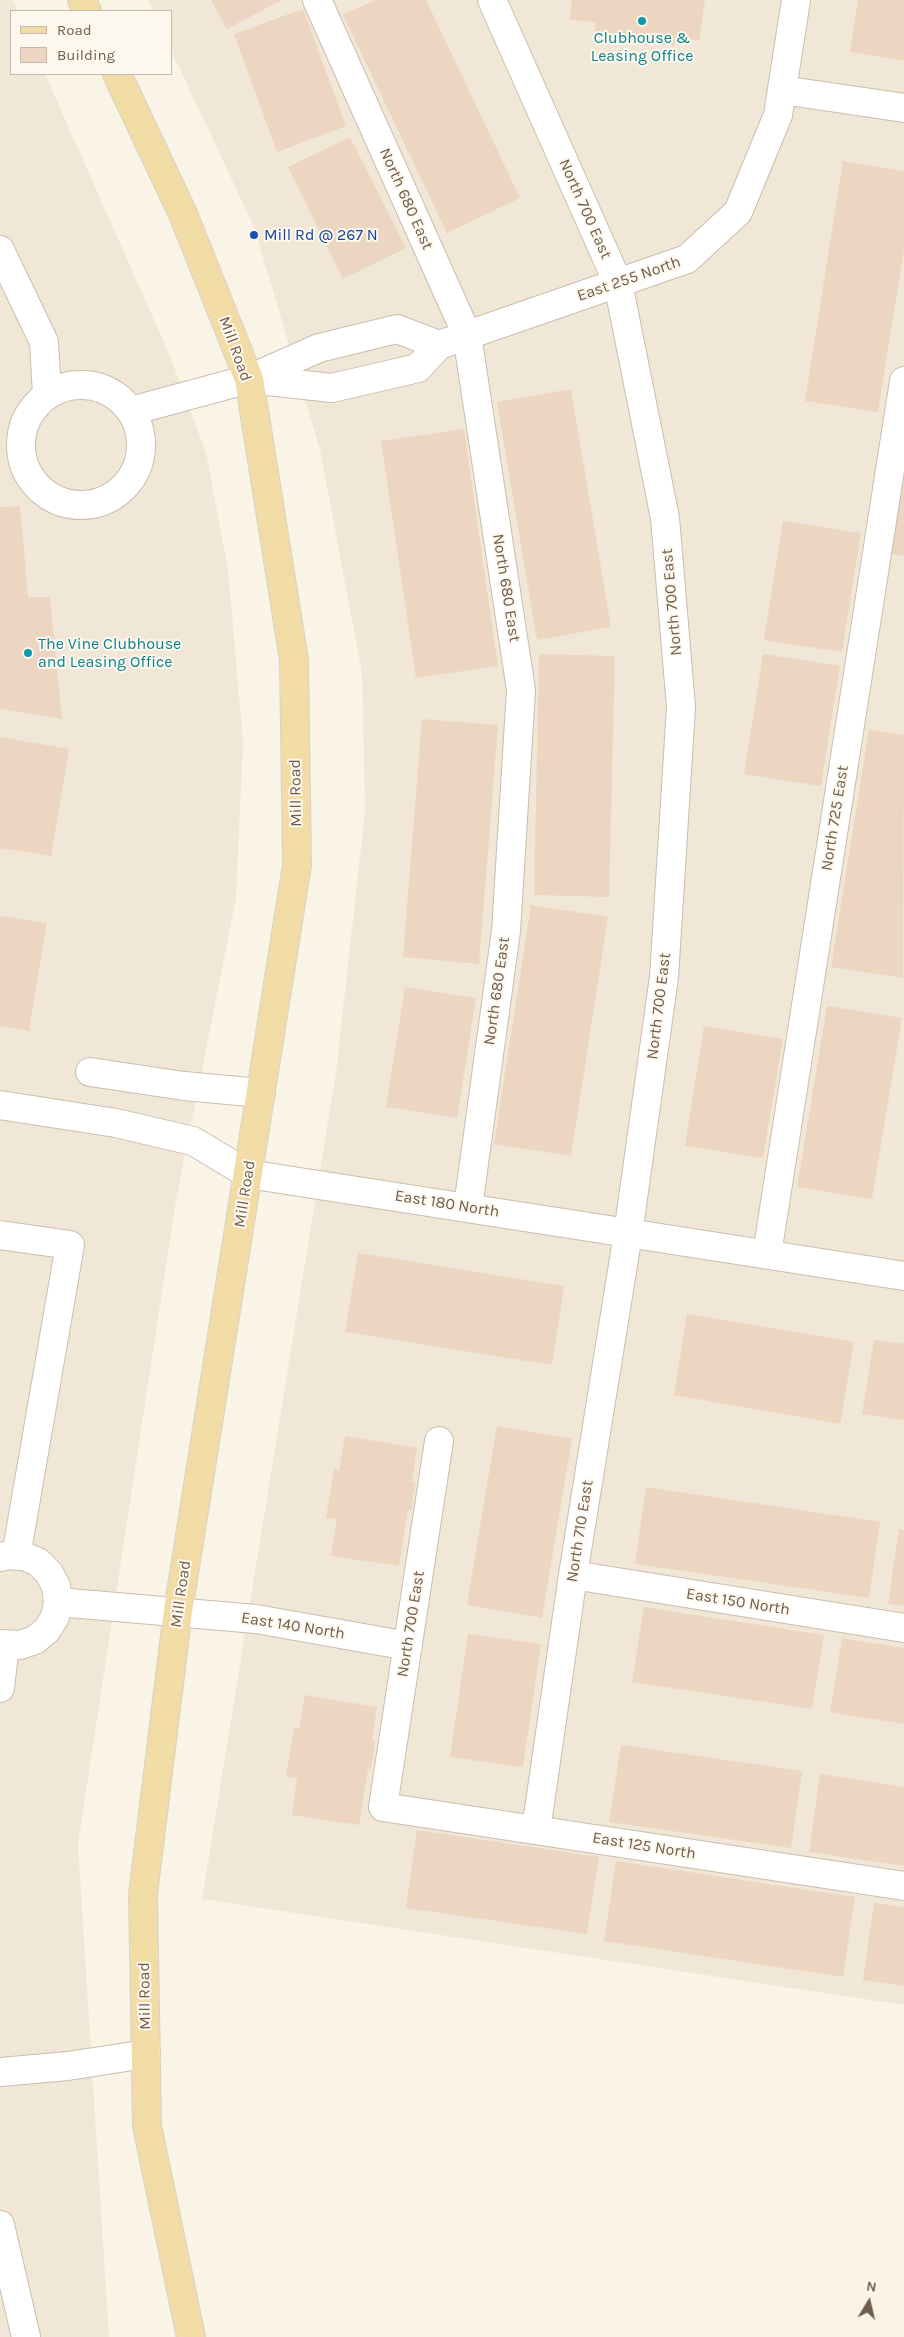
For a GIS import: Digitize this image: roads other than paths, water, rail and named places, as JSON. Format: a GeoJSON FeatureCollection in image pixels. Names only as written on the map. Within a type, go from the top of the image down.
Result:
{"type":"FeatureCollection","features":[{"type":"Feature","properties":{"kind":"main road","name":"Mill Road"},"geometry":{"type":"LineString","coordinates":[[117,75],[182,214],[248,379],[294,660],[297,865],[178,1611],[143,1894],[148,2126],[191,2337]]}},
{"type":"Feature","properties":{"kind":"street","name":"North 680 East"},"geometry":{"type":"LineString","coordinates":[[317,0],[467,336],[521,690],[506,930],[468,1207]]}},
{"type":"Feature","properties":{"kind":"street","name":"North 700 East"},"geometry":{"type":"LineString","coordinates":[[492,0],[618,284],[665,518],[681,706],[664,977],[628,1234]]}},
{"type":"Feature","properties":{"kind":"street"},"geometry":{"type":"LineString","coordinates":[[796,0],[782,90],[904,108]]}},
{"type":"Feature","properties":{"kind":"street","name":"East 255 North"},"geometry":{"type":"LineString","coordinates":[[438,345],[687,260],[738,212],[778,115],[782,90]]}},
{"type":"Feature","properties":{"kind":"street"},"geometry":{"type":"LineString","coordinates":[[0,250],[44,342],[47,394]]}},
{"type":"Feature","properties":{"kind":"street"},"geometry":{"type":"LineString","coordinates":[[131,411],[248,379],[319,348],[397,329],[438,345],[418,368],[332,388],[248,379]]}},
{"type":"Feature","properties":{"kind":"street","name":"North 725 East"},"geometry":{"type":"LineString","coordinates":[[767,1254],[904,381]]}},
{"type":"Feature","properties":{"kind":"street"},"geometry":{"type":"LineString","coordinates":[[83,384],[101,388],[118,397],[131,411],[140,429],[142,450],[136,470],[124,488],[107,500],[86,505],[66,503],[46,494],[31,479],[10,442],[33,407],[47,394],[64,387],[83,384]]}},
{"type":"Feature","properties":{"kind":"street"},"geometry":{"type":"LineString","coordinates":[[90,1072],[184,1086],[261,1093]]}},
{"type":"Feature","properties":{"kind":"street","name":"East 180 North"},"geometry":{"type":"LineString","coordinates":[[0,1105],[116,1123],[193,1141],[248,1174],[904,1276]]}},
{"type":"Feature","properties":{"kind":"street","name":"North 710 East"},"geometry":{"type":"LineString","coordinates":[[536,1830],[573,1575],[628,1234]]}},
{"type":"Feature","properties":{"kind":"street"},"geometry":{"type":"LineString","coordinates":[[0,1235],[70,1245],[8,1556],[38,1562],[49,1573],[56,1586],[58,1602],[51,1624],[35,1640],[20,1646],[2,1644],[0,1688]]}},
{"type":"Feature","properties":{"kind":"street","name":"North 700 East"},"geometry":{"type":"LineString","coordinates":[[383,1807],[439,1440]]}},
{"type":"Feature","properties":{"kind":"street","name":"East 150 North"},"geometry":{"type":"LineString","coordinates":[[573,1575],[904,1628]]}},
{"type":"Feature","properties":{"kind":"street","name":"East 140 North"},"geometry":{"type":"LineString","coordinates":[[58,1602],[256,1618],[408,1646]]}},
{"type":"Feature","properties":{"kind":"street","name":"East 125 North"},"geometry":{"type":"LineString","coordinates":[[383,1807],[904,1886]]}},
{"type":"Feature","properties":{"kind":"street"},"geometry":{"type":"LineString","coordinates":[[0,2072],[68,2066],[146,2054]]}},
{"type":"Feature","properties":{"kind":"street"},"geometry":{"type":"LineString","coordinates":[[0,2224],[26,2337]]}},
{"type":"Feature","properties":{"kind":"place","name":"Clubhouse & Leasing Office"},"geometry":{"type":"Point","coordinates":[642,21]}},
{"type":"Feature","properties":{"kind":"place","name":"Mill Rd @ 267 N"},"geometry":{"type":"Point","coordinates":[254,235]}},
{"type":"Feature","properties":{"kind":"place","name":"The Vine Clubhouse and Leasing Office"},"geometry":{"type":"Point","coordinates":[28,653]}}]}
